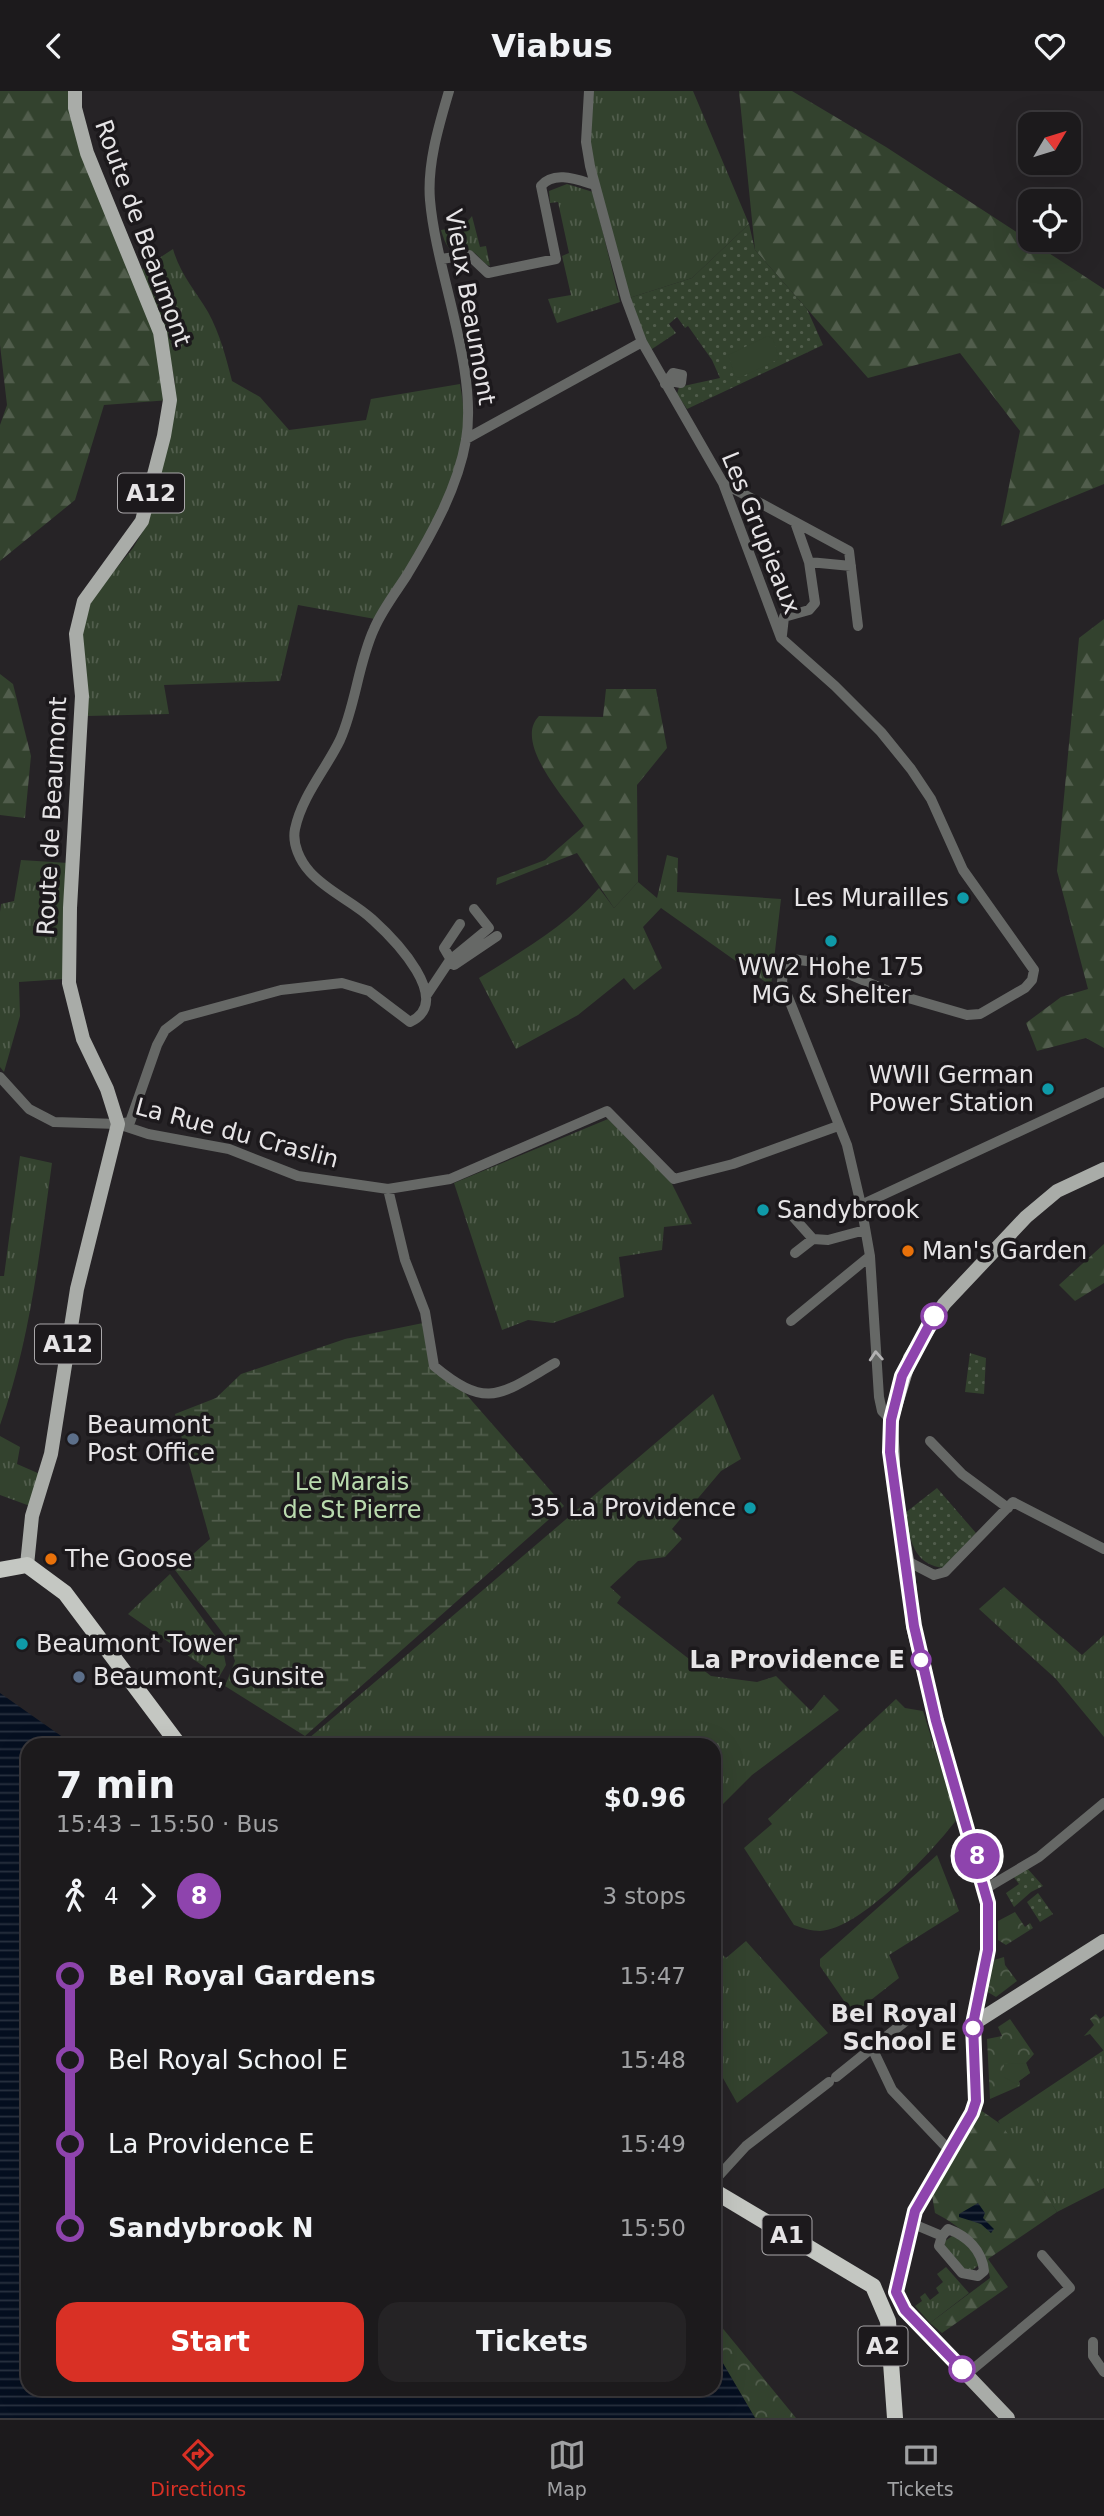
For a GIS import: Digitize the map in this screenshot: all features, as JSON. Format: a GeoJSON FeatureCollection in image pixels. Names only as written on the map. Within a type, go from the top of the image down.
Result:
{"type":"FeatureCollection","features":[{"type":"Feature","properties":{"kind":"highway"},"geometry":{"type":"LineString","coordinates":[[0,1570],[27,1565],[65,1593],[174,1738]]}},
{"type":"Feature","properties":{"kind":"highway","name":"A1"},"geometry":{"type":"LineString","coordinates":[[721,2195],[871,2287]]}},
{"type":"Feature","properties":{"kind":"highway","name":"A2"},"geometry":{"type":"LineString","coordinates":[[871,2287],[888,2321],[895,2418]]}},
{"type":"Feature","properties":{"kind":"highway","name":"A2"},"geometry":{"type":"LineString","coordinates":[[871,2287],[878,2312],[889,2418]]}},
{"type":"Feature","properties":{"kind":"main road","name":"Route de Beaumont"},"geometry":{"type":"LineString","coordinates":[[75,91],[75,108],[87,153],[160,332],[170,400],[162,447],[142,521],[84,601],[76,634],[82,696],[69,908],[69,983],[83,1039],[107,1089],[118,1124]]}},
{"type":"Feature","properties":{"kind":"main road","name":"A12"},"geometry":{"type":"LineString","coordinates":[[27,1565],[32,1515],[51,1454],[77,1289],[118,1124]]}},
{"type":"Feature","properties":{"kind":"main road"},"geometry":{"type":"LineString","coordinates":[[1008,2418],[902,2306],[896,2284],[911,2223],[925,2190],[972,2113],[976,2101],[973,2024],[989,1941],[985,1889],[919,1653],[894,1486],[891,1420],[910,1358],[944,1304],[1026,1217],[1057,1191],[1104,1169]]}},
{"type":"Feature","properties":{"kind":"main road"},"geometry":{"type":"LineString","coordinates":[[973,2024],[1104,1941]]}},
{"type":"Feature","properties":{"kind":"main road"},"geometry":{"type":"LineString","coordinates":[[871,2287],[896,2284]]}},
{"type":"Feature","properties":{"kind":"main road"},"geometry":{"type":"LineString","coordinates":[[888,2321],[902,2306]]}},
{"type":"Feature","properties":{"kind":"street","name":"Vieux Beaumont"},"geometry":{"type":"LineString","coordinates":[[426,996],[424,982],[415,967],[390,937],[373,919],[310,872],[300,859],[294,833],[308,796],[329,763],[346,727],[375,625],[435,524],[458,472],[466,439],[468,418],[464,377],[430,199],[433,154],[449,91]]}},
{"type":"Feature","properties":{"kind":"street","name":"Les Grupieaux"},"geometry":{"type":"LineString","coordinates":[[589,91],[586,142],[626,299],[642,342],[668,383],[723,484],[781,638],[881,732],[911,769],[931,799],[964,870],[1034,970],[1032,980],[1025,988],[980,1014],[968,1015],[898,995],[822,963],[792,959],[784,964],[782,982],[847,1145],[870,1256],[879,1397],[882,1411],[891,1420]]}},
{"type":"Feature","properties":{"kind":"street"},"geometry":{"type":"LineString","coordinates":[[441,259],[469,255],[488,272],[556,259],[541,185],[546,180],[561,177],[595,185]]}},
{"type":"Feature","properties":{"kind":"street"},"geometry":{"type":"LineString","coordinates":[[466,439],[642,342]]}},
{"type":"Feature","properties":{"kind":"street"},"geometry":{"type":"LineString","coordinates":[[723,484],[849,551],[858,627]]}},
{"type":"Feature","properties":{"kind":"street"},"geometry":{"type":"LineString","coordinates":[[781,638],[784,617],[808,610],[816,603],[809,562],[795,522]]}},
{"type":"Feature","properties":{"kind":"street"},"geometry":{"type":"LineString","coordinates":[[809,562],[851,566]]}},
{"type":"Feature","properties":{"kind":"street"},"geometry":{"type":"LineString","coordinates":[[118,1124],[130,1122],[157,1045],[165,1030],[182,1017],[281,990],[342,983],[369,991],[410,1022],[421,1014],[426,996],[450,960],[489,928],[474,909]]}},
{"type":"Feature","properties":{"kind":"street"},"geometry":{"type":"LineString","coordinates":[[460,924],[444,948],[454,965],[497,936]]}},
{"type":"Feature","properties":{"kind":"street","name":"La Rue du Craslin"},"geometry":{"type":"LineString","coordinates":[[0,1077],[22,1103],[54,1122],[118,1124],[148,1134],[229,1149],[298,1176],[388,1189],[450,1179],[607,1111],[674,1179],[733,1164],[838,1126]]}},
{"type":"Feature","properties":{"kind":"street"},"geometry":{"type":"LineString","coordinates":[[861,1205],[1104,1092]]}},
{"type":"Feature","properties":{"kind":"street"},"geometry":{"type":"LineString","coordinates":[[388,1189],[405,1260],[425,1312],[434,1366],[454,1382],[478,1392],[502,1394],[555,1363]]}},
{"type":"Feature","properties":{"kind":"street"},"geometry":{"type":"LineString","coordinates":[[787,1210],[813,1239]]}},
{"type":"Feature","properties":{"kind":"street"},"geometry":{"type":"LineString","coordinates":[[795,1253],[813,1239],[828,1240],[865,1230]]}},
{"type":"Feature","properties":{"kind":"street"},"geometry":{"type":"LineString","coordinates":[[791,1321],[870,1256]]}},
{"type":"Feature","properties":{"kind":"street"},"geometry":{"type":"LineString","coordinates":[[930,1441],[962,1474],[1008,1508]]}},
{"type":"Feature","properties":{"kind":"street"},"geometry":{"type":"LineString","coordinates":[[907,1561],[934,1575],[944,1572],[1013,1502],[1104,1549]]}},
{"type":"Feature","properties":{"kind":"street"},"geometry":{"type":"LineString","coordinates":[[985,1889],[1039,1857],[1104,1803]]}},
{"type":"Feature","properties":{"kind":"street"},"geometry":{"type":"LineString","coordinates":[[721,2173],[746,2146],[912,2015]]}},
{"type":"Feature","properties":{"kind":"street"},"geometry":{"type":"LineString","coordinates":[[872,2048],[892,2090],[949,2150]]}},
{"type":"Feature","properties":{"kind":"street"},"geometry":{"type":"LineString","coordinates":[[911,2223],[942,2236]]}},
{"type":"Feature","properties":{"kind":"street"},"geometry":{"type":"LineString","coordinates":[[948,2229],[967,2238],[976,2250],[984,2271],[978,2276],[962,2273],[939,2246],[942,2236],[948,2229]]}},
{"type":"Feature","properties":{"kind":"street"},"geometry":{"type":"LineString","coordinates":[[967,2374],[1070,2287],[1042,2255]]}},
{"type":"Feature","properties":{"kind":"street"},"geometry":{"type":"LineString","coordinates":[[1093,2342],[1093,2356],[1104,2372]]}},
{"type":"Feature","properties":{"kind":"green space"},"geometry":{"type":"Polygon","coordinates":[[[0,91],[75,91],[75,108],[160,332],[170,400],[104,405],[75,500],[0,561],[0,425],[7,405],[0,345],[0,91]]]}},
{"type":"Feature","properties":{"kind":"green space"},"geometry":{"type":"Polygon","coordinates":[[[589,91],[693,91],[749,224],[692,278],[626,299],[590,166],[589,91]]]}},
{"type":"Feature","properties":{"kind":"green space"},"geometry":{"type":"Polygon","coordinates":[[[739,91],[792,91],[886,147],[1018,233],[1018,252],[1047,252],[1104,289],[1104,484],[1001,526],[1020,431],[960,353],[868,378],[755,250],[739,91]]]}},
{"type":"Feature","properties":{"kind":"green space"},"geometry":{"type":"Polygon","coordinates":[[[567,184],[593,192],[620,302],[557,323],[548,299],[571,295],[562,256],[569,253],[558,202],[550,203],[549,191],[567,184]]]}},
{"type":"Feature","properties":{"kind":"green space"},"geometry":{"type":"Polygon","coordinates":[[[472,216],[480,247],[486,246],[490,266],[467,249],[451,249],[444,240],[441,230],[464,226],[472,216]]]}},
{"type":"Feature","properties":{"kind":"green space"},"geometry":{"type":"Polygon","coordinates":[[[749,224],[755,250],[807,309],[823,345],[687,409],[677,394],[679,387],[720,378],[712,360],[688,326],[685,328],[677,317],[669,324],[676,333],[649,351],[626,299],[692,278],[749,224]]]}},
{"type":"Feature","properties":{"kind":"green space"},"geometry":{"type":"Polygon","coordinates":[[[173,249],[184,274],[212,320],[232,381],[260,397],[289,430],[366,420],[371,399],[460,384],[464,418],[463,438],[458,462],[440,509],[375,619],[298,605],[280,681],[164,685],[169,714],[87,716],[81,636],[92,598],[133,548],[149,521],[174,413],[175,383],[168,347],[141,270],[173,249]]]}},
{"type":"Feature","properties":{"kind":"green space"},"geometry":{"type":"Polygon","coordinates":[[[768,336],[773,339],[779,359],[739,378],[735,376],[728,355],[768,336]]]}},
{"type":"Feature","properties":{"kind":"green space"},"geometry":{"type":"Polygon","coordinates":[[[1104,619],[1104,1048],[1086,1038],[1037,1051],[1026,1023],[1061,997],[1088,989],[1057,871],[1079,638],[1104,619]]]}},
{"type":"Feature","properties":{"kind":"green space"},"geometry":{"type":"Polygon","coordinates":[[[0,674],[13,684],[31,756],[25,818],[0,815],[0,674]]]}},
{"type":"Feature","properties":{"kind":"green space"},"geometry":{"type":"Polygon","coordinates":[[[606,689],[656,689],[667,748],[637,785],[638,882],[614,908],[577,853],[496,885],[497,878],[545,860],[584,826],[537,757],[533,728],[539,716],[603,717],[606,689]]]}},
{"type":"Feature","properties":{"kind":"green space"},"geometry":{"type":"Polygon","coordinates":[[[667,855],[678,858],[677,892],[781,899],[771,986],[661,908],[643,927],[662,968],[634,990],[624,978],[578,1015],[516,1049],[479,978],[558,926],[599,888],[614,908],[638,882],[657,898],[667,855]]]}},
{"type":"Feature","properties":{"kind":"green space"},"geometry":{"type":"Polygon","coordinates":[[[21,860],[68,863],[64,979],[19,982],[20,1016],[4,1072],[0,1067],[0,912],[1,904],[14,901],[21,860]]]}},
{"type":"Feature","properties":{"kind":"green space"},"geometry":{"type":"Polygon","coordinates":[[[608,1119],[670,1180],[692,1224],[664,1227],[662,1250],[619,1257],[624,1297],[553,1323],[528,1320],[502,1330],[454,1183],[608,1119]]]}},
{"type":"Feature","properties":{"kind":"green space"},"geometry":{"type":"Polygon","coordinates":[[[20,1156],[52,1163],[26,1329],[0,1425],[0,1276],[4,1276],[20,1156]]]}},
{"type":"Feature","properties":{"kind":"green space"},"geometry":{"type":"Polygon","coordinates":[[[1104,1244],[1104,1283],[1075,1301],[1059,1285],[1104,1244]]]}},
{"type":"Feature","properties":{"kind":"green space","name":"Le Marais de St Pierre"},"geometry":{"type":"Polygon","coordinates":[[[423,1323],[430,1369],[465,1393],[564,1506],[305,1736],[225,1686],[235,1661],[228,1640],[175,1570],[210,1539],[175,1414],[216,1398],[241,1374],[345,1339],[423,1323]]]}},
{"type":"Feature","properties":{"kind":"green space"},"geometry":{"type":"Polygon","coordinates":[[[970,1353],[986,1358],[984,1394],[965,1392],[970,1353]]]}},
{"type":"Feature","properties":{"kind":"green space"},"geometry":{"type":"Polygon","coordinates":[[[713,1394],[741,1459],[721,1471],[672,1529],[682,1539],[665,1557],[638,1561],[610,1587],[621,1597],[617,1603],[711,1676],[757,1682],[776,1676],[811,1711],[824,1695],[839,1710],[752,1775],[721,1806],[721,1738],[309,1738],[713,1394]]]}},
{"type":"Feature","properties":{"kind":"green space"},"geometry":{"type":"Polygon","coordinates":[[[0,1436],[20,1447],[17,1464],[40,1474],[30,1506],[0,1495],[0,1436]]]}},
{"type":"Feature","properties":{"kind":"green space"},"geometry":{"type":"Polygon","coordinates":[[[937,1488],[976,1533],[944,1568],[934,1566],[919,1556],[911,1541],[905,1513],[937,1488]]]}},
{"type":"Feature","properties":{"kind":"green space"},"geometry":{"type":"Polygon","coordinates":[[[170,1574],[222,1645],[226,1665],[219,1677],[128,1614],[170,1574]]]}},
{"type":"Feature","properties":{"kind":"green space"},"geometry":{"type":"Polygon","coordinates":[[[1004,1587],[1082,1655],[1104,1635],[1104,1737],[1056,1679],[979,1609],[1004,1587]]]}},
{"type":"Feature","properties":{"kind":"green space"},"geometry":{"type":"Polygon","coordinates":[[[896,1699],[905,1708],[923,1711],[957,1819],[914,1868],[855,1917],[837,1927],[820,1931],[794,1925],[744,1848],[772,1824],[768,1819],[896,1699]]]}},
{"type":"Feature","properties":{"kind":"green space"},"geometry":{"type":"Polygon","coordinates":[[[937,1855],[959,1911],[889,1955],[899,1978],[853,2014],[820,1966],[820,1959],[937,1855]]]}},
{"type":"Feature","properties":{"kind":"green space"},"geometry":{"type":"Polygon","coordinates":[[[1026,1867],[1043,1886],[1031,1892],[1014,1907],[1006,1893],[1019,1884],[1013,1876],[1026,1867]]]}},
{"type":"Feature","properties":{"kind":"green space"},"geometry":{"type":"Polygon","coordinates":[[[1038,1893],[1053,1914],[1040,1922],[1027,1902],[1038,1893]]]}},
{"type":"Feature","properties":{"kind":"green space"},"geometry":{"type":"Polygon","coordinates":[[[1015,1912],[1025,1927],[1030,1923],[1033,1928],[1006,1945],[998,1940],[998,1921],[1015,1912]]]}},
{"type":"Feature","properties":{"kind":"green space"},"geometry":{"type":"Polygon","coordinates":[[[746,1941],[828,2033],[737,2103],[721,2074],[721,1953],[726,1958],[746,1941]]]}},
{"type":"Feature","properties":{"kind":"green space"},"geometry":{"type":"Polygon","coordinates":[[[1004,1957],[1005,1965],[1017,1981],[996,1997],[986,1991],[994,1960],[1004,1957]]]}},
{"type":"Feature","properties":{"kind":"green space"},"geometry":{"type":"Polygon","coordinates":[[[1096,2014],[1100,2019],[1104,2016],[1104,2051],[1090,2034],[1084,2036],[1094,2025],[1090,2019],[1096,2014]]]}},
{"type":"Feature","properties":{"kind":"green space"},"geometry":{"type":"Polygon","coordinates":[[[1010,2019],[1034,2054],[1026,2063],[1030,2073],[1019,2081],[1020,2086],[990,2099],[987,2039],[1002,2036],[998,2027],[1010,2019]]]}},
{"type":"Feature","properties":{"kind":"green space"},"geometry":{"type":"Polygon","coordinates":[[[1104,2050],[1104,2188],[1057,2212],[998,2121],[1104,2050]]]}},
{"type":"Feature","properties":{"kind":"green space"},"geometry":{"type":"Polygon","coordinates":[[[1026,2063],[1030,2073],[1019,2081],[1020,2086],[1004,2077],[1004,2064],[1026,2063]]]}},
{"type":"Feature","properties":{"kind":"green space"},"geometry":{"type":"Polygon","coordinates":[[[979,2109],[1002,2125],[1057,2212],[988,2259],[1008,2287],[942,2333],[930,2323],[990,2278],[984,2257],[971,2239],[935,2213],[931,2189],[979,2109]]]}},
{"type":"Feature","properties":{"kind":"green space"},"geometry":{"type":"Polygon","coordinates":[[[952,2236],[965,2244],[975,2256],[979,2265],[971,2271],[965,2271],[944,2250],[945,2241],[952,2236]]]}},
{"type":"Feature","properties":{"kind":"green space"},"geometry":{"type":"Polygon","coordinates":[[[946,2267],[969,2293],[930,2323],[915,2306],[922,2301],[920,2297],[925,2293],[930,2300],[939,2293],[936,2288],[943,2282],[937,2274],[946,2267]]]}},
{"type":"Feature","properties":{"kind":"green space"},"geometry":{"type":"Polygon","coordinates":[[[721,2327],[796,2418],[755,2418],[721,2360],[721,2327]]]}},
{"type":"Feature","properties":{"kind":"water"},"geometry":{"type":"Polygon","coordinates":[[[0,1693],[64,1738],[21,1738],[21,2396],[721,2396],[721,2360],[755,2418],[0,2418],[0,1693]]]}},
{"type":"Feature","properties":{"kind":"water"},"geometry":{"type":"Polygon","coordinates":[[[978,2203],[985,2213],[983,2218],[994,2229],[991,2233],[981,2224],[959,2217],[959,2214],[978,2203]]]}},
{"type":"Feature","properties":{"kind":"bus line","name":"8"},"geometry":{"type":"LineString","coordinates":[[934,1316],[902,1376],[891,1420],[890,1452],[914,1626],[936,1721],[981,1872],[988,1903],[990,1932],[973,2024],[976,2101],[972,2113],[915,2211],[896,2292],[905,2310],[962,2369]]}},
{"type":"Feature","properties":{"kind":"place","name":"Les Murailles"},"geometry":{"type":"Point","coordinates":[963,898]}},
{"type":"Feature","properties":{"kind":"place","name":"WW2 Hohe 175 MG & Shelter"},"geometry":{"type":"Point","coordinates":[831,941]}},
{"type":"Feature","properties":{"kind":"place","name":"WWII German Power Station"},"geometry":{"type":"Point","coordinates":[1048,1089]}},
{"type":"Feature","properties":{"kind":"place","name":"Sandybrook"},"geometry":{"type":"Point","coordinates":[763,1210]}},
{"type":"Feature","properties":{"kind":"place","name":"Man's Garden"},"geometry":{"type":"Point","coordinates":[908,1251]}},
{"type":"Feature","properties":{"kind":"place","name":"Beaumont Post Office"},"geometry":{"type":"Point","coordinates":[73,1439]}},
{"type":"Feature","properties":{"kind":"place","name":"35 La Providence"},"geometry":{"type":"Point","coordinates":[750,1508]}},
{"type":"Feature","properties":{"kind":"place","name":"The Goose"},"geometry":{"type":"Point","coordinates":[51,1559]}},
{"type":"Feature","properties":{"kind":"place","name":"Beaumont Tower"},"geometry":{"type":"Point","coordinates":[22,1644]}},
{"type":"Feature","properties":{"kind":"place","name":"La Providence E"},"geometry":{"type":"Point","coordinates":[921,1660]}},
{"type":"Feature","properties":{"kind":"place","name":"Beaumont, Gunsite"},"geometry":{"type":"Point","coordinates":[79,1677]}},
{"type":"Feature","properties":{"kind":"place","name":"Bel Royal School E"},"geometry":{"type":"Point","coordinates":[973,2028]}}]}
